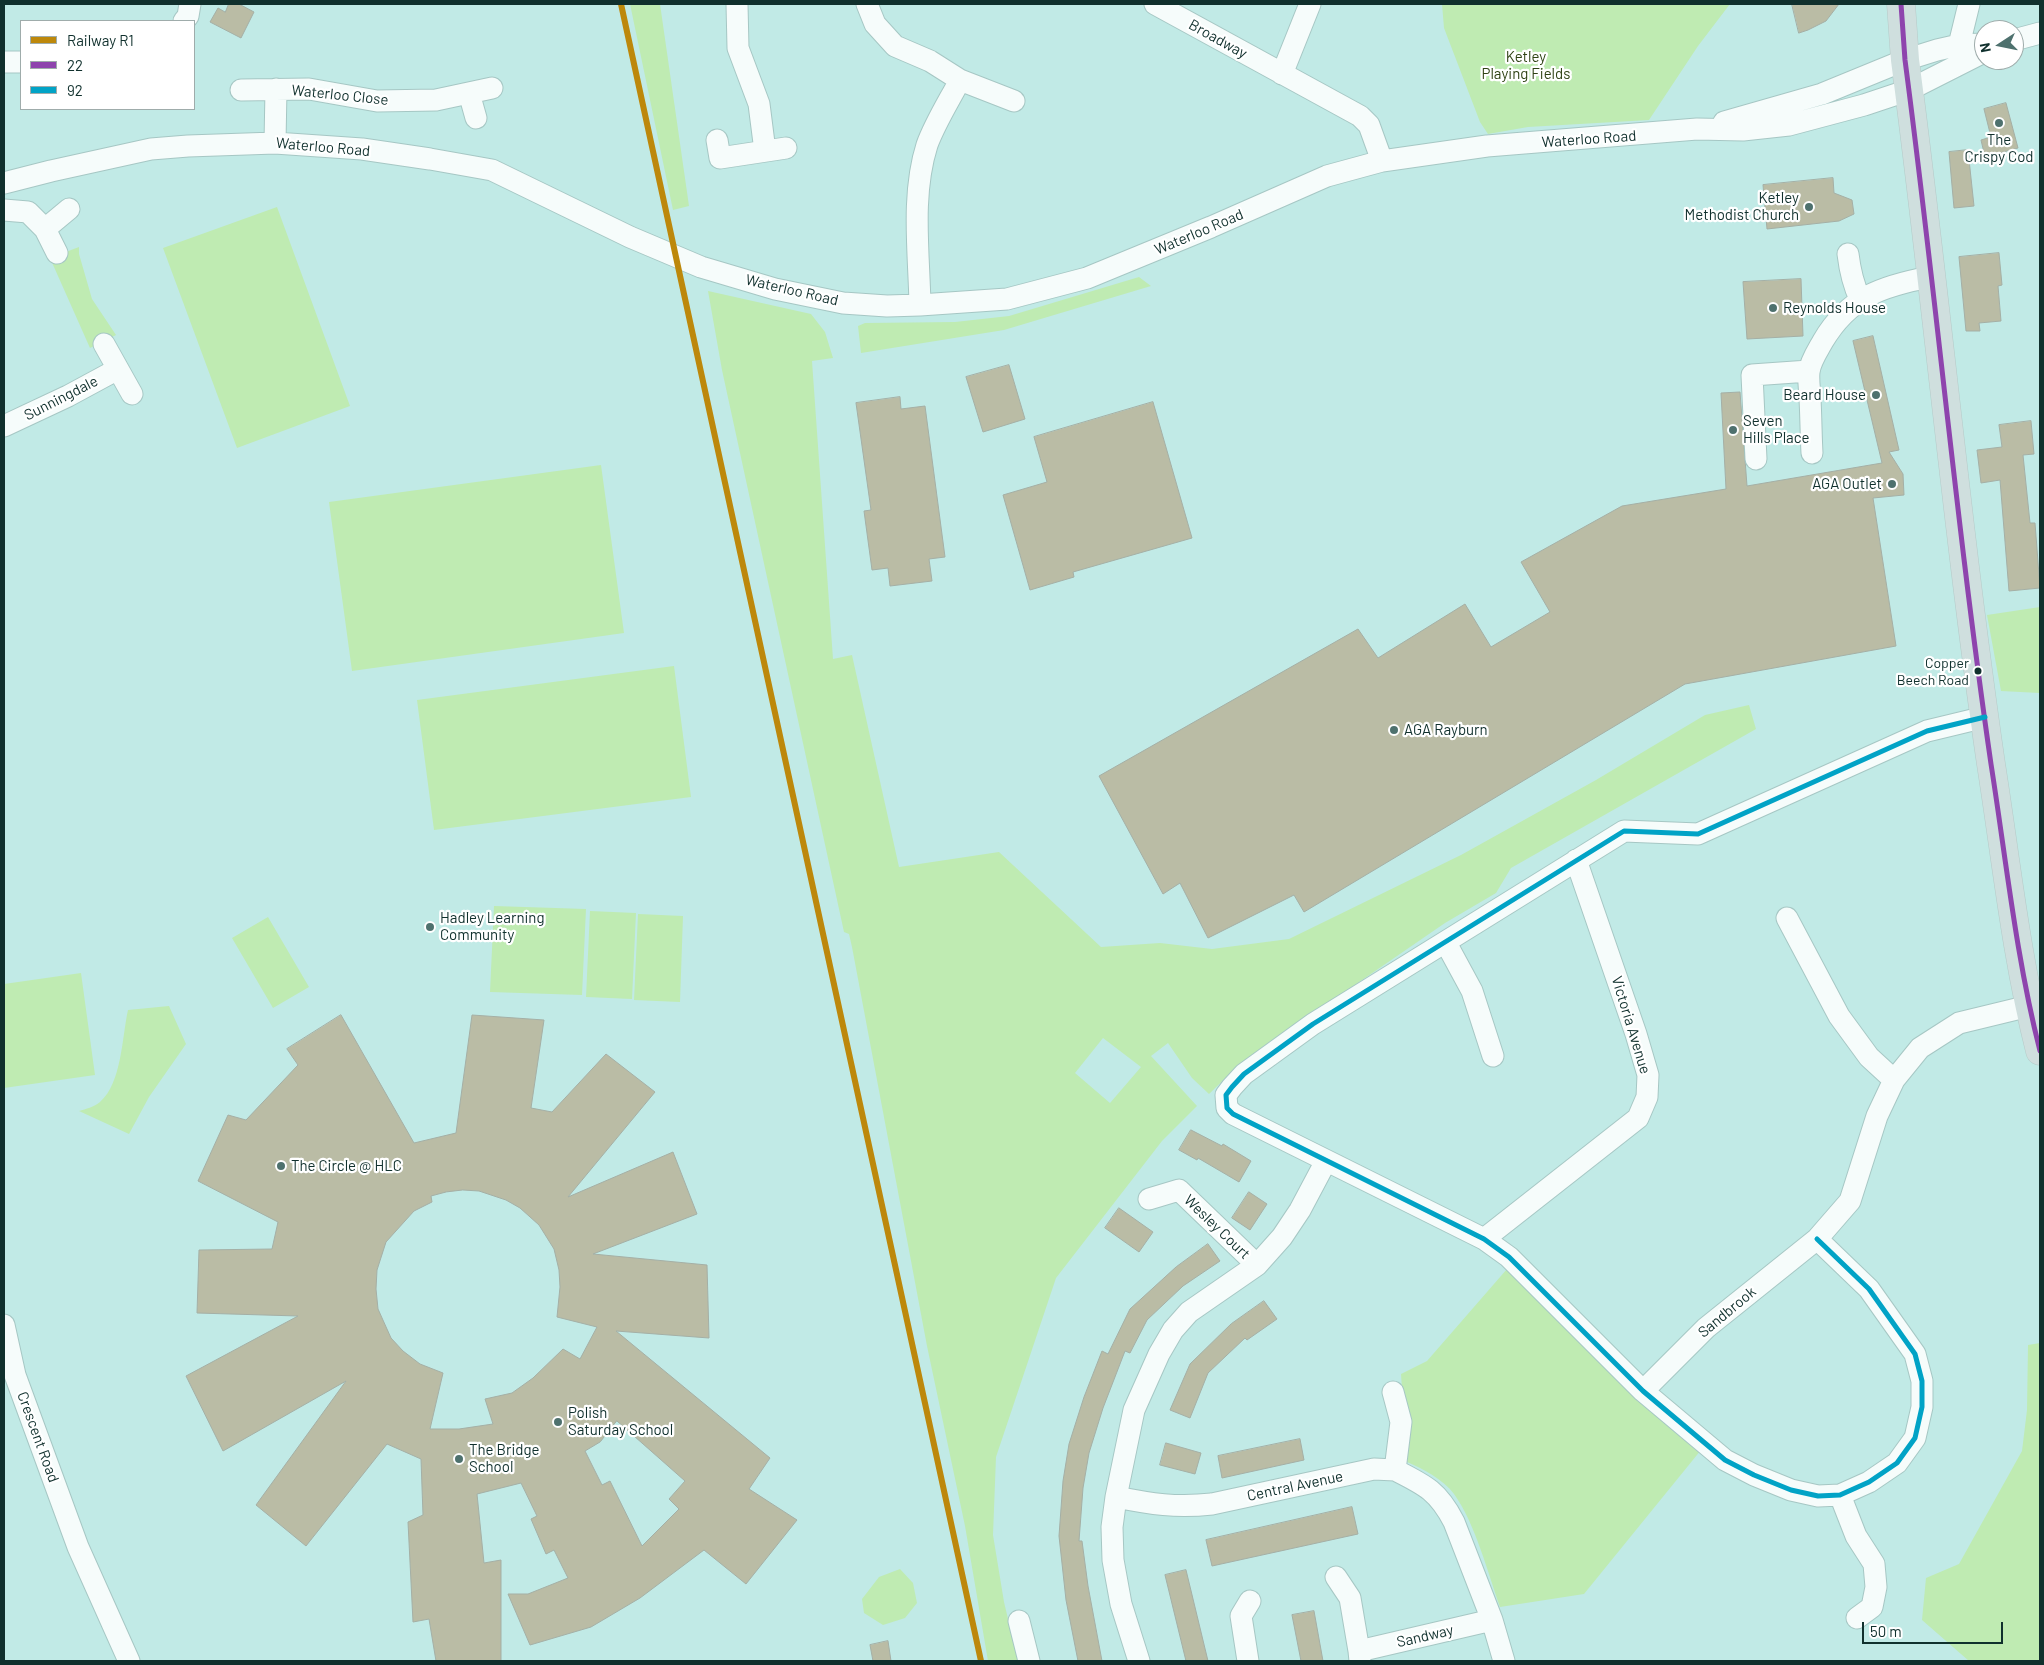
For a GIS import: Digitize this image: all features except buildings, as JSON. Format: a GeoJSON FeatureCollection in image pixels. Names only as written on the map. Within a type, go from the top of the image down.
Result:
{"type":"FeatureCollection","features":[{"type":"Feature","properties":{"kind":"main road"},"geometry":{"type":"LineString","coordinates":[[1900,4],[1962,550],[2029,1006],[2040,1051]]}},
{"type":"Feature","properties":{"kind":"street"},"geometry":{"type":"LineString","coordinates":[[185,20],[188,16],[190,4]]}},
{"type":"Feature","properties":{"kind":"street"},"geometry":{"type":"LineString","coordinates":[[717,140],[720,158],[775,149],[738,48],[737,4]]}},
{"type":"Feature","properties":{"kind":"street"},"geometry":{"type":"LineString","coordinates":[[866,4],[875,24],[895,46],[930,61],[960,80],[1014,101]]}},
{"type":"Feature","properties":{"kind":"street","name":"Broadway"},"geometry":{"type":"LineString","coordinates":[[1155,4],[1360,116],[1368,125],[1382,162]]}},
{"type":"Feature","properties":{"kind":"street"},"geometry":{"type":"LineString","coordinates":[[1282,74],[1310,4]]}},
{"type":"Feature","properties":{"kind":"street"},"geometry":{"type":"LineString","coordinates":[[1959,45],[1969,4]]}},
{"type":"Feature","properties":{"kind":"street"},"geometry":{"type":"LineString","coordinates":[[2024,37],[2040,33]]}},
{"type":"Feature","properties":{"kind":"street","name":"Waterloo Road"},"geometry":{"type":"LineString","coordinates":[[1697,130],[1822,94],[1905,60],[1959,45],[1974,44]]}},
{"type":"Feature","properties":{"kind":"street","name":"Waterloo Road"},"geometry":{"type":"LineString","coordinates":[[4,183],[152,149],[275,142],[362,149],[492,170],[630,237],[701,267],[775,289],[843,303],[887,306],[920,305],[1006,298],[1087,278],[1211,228],[1327,176],[1382,162],[1487,146],[1697,130],[1743,130],[1788,125],[1864,105],[1909,90],[1974,57]]}},
{"type":"Feature","properties":{"kind":"street"},"geometry":{"type":"LineString","coordinates":[[4,62],[20,62]]}},
{"type":"Feature","properties":{"kind":"street"},"geometry":{"type":"LineString","coordinates":[[920,305],[918,210],[920,174],[928,144],[960,80]]}},
{"type":"Feature","properties":{"kind":"street","name":"Waterloo Close"},"geometry":{"type":"LineString","coordinates":[[241,90],[309,89],[378,100],[436,100],[492,88]]}},
{"type":"Feature","properties":{"kind":"street","name":"Waterloo Close"},"geometry":{"type":"LineString","coordinates":[[275,142],[276,89]]}},
{"type":"Feature","properties":{"kind":"street"},"geometry":{"type":"LineString","coordinates":[[469,93],[476,118]]}},
{"type":"Feature","properties":{"kind":"street"},"geometry":{"type":"LineString","coordinates":[[45,229],[69,209]]}},
{"type":"Feature","properties":{"kind":"street"},"geometry":{"type":"LineString","coordinates":[[4,210],[28,212],[45,229],[57,253]]}},
{"type":"Feature","properties":{"kind":"street"},"geometry":{"type":"LineString","coordinates":[[1848,254],[1850,273],[1860,300]]}},
{"type":"Feature","properties":{"kind":"street"},"geometry":{"type":"LineString","coordinates":[[1812,453],[1809,371],[1828,332],[1841,316],[1860,300],[1877,290],[1930,277]]}},
{"type":"Feature","properties":{"kind":"street"},"geometry":{"type":"LineString","coordinates":[[104,344],[132,394]]}},
{"type":"Feature","properties":{"kind":"street","name":"Sunningdale"},"geometry":{"type":"LineString","coordinates":[[4,426],[68,396],[118,369]]}},
{"type":"Feature","properties":{"kind":"street"},"geometry":{"type":"LineString","coordinates":[[1756,459],[1752,375],[1809,371]]}},
{"type":"Feature","properties":{"kind":"street"},"geometry":{"type":"LineString","coordinates":[[1817,1239],[1869,1289],[1915,1354],[1922,1381],[1922,1407],[1915,1438],[1897,1463],[1869,1482],[1840,1495],[1818,1496],[1791,1490],[1754,1476],[1725,1460],[1642,1391],[1509,1258],[1484,1239],[1234,1114],[1227,1108],[1226,1096],[1244,1074],[1313,1024],[1624,831],[1698,834],[1927,730],[1985,716]]}},
{"type":"Feature","properties":{"kind":"street","name":"Victoria Avenue"},"geometry":{"type":"LineString","coordinates":[[1484,1239],[1638,1118],[1647,1097],[1648,1075],[1636,1034],[1576,860]]}},
{"type":"Feature","properties":{"kind":"street"},"geometry":{"type":"LineString","coordinates":[[1787,918],[1839,1016],[1869,1057],[1894,1080]]}},
{"type":"Feature","properties":{"kind":"street"},"geometry":{"type":"LineString","coordinates":[[1446,943],[1472,991],[1493,1056]]}},
{"type":"Feature","properties":{"kind":"street","name":"Sandbrook"},"geometry":{"type":"LineString","coordinates":[[1642,1391],[1706,1328],[1817,1239],[1850,1201],[1877,1116],[1894,1080],[1920,1048],[1959,1023],[2029,1006]]}},
{"type":"Feature","properties":{"kind":"street"},"geometry":{"type":"LineString","coordinates":[[1139,1661],[1121,1604],[1113,1560],[1112,1527],[1116,1497],[1134,1410],[1159,1354],[1173,1330],[1189,1312],[1257,1264],[1282,1237],[1300,1210],[1326,1161]]}},
{"type":"Feature","properties":{"kind":"street","name":"Wesley Court"},"geometry":{"type":"LineString","coordinates":[[1149,1199],[1179,1190],[1257,1264]]}},
{"type":"Feature","properties":{"kind":"street","name":"Crescent Road"},"geometry":{"type":"LineString","coordinates":[[4,1325],[15,1374],[80,1553],[129,1661]]}},
{"type":"Feature","properties":{"kind":"street"},"geometry":{"type":"LineString","coordinates":[[1393,1392],[1401,1422],[1394,1470],[1426,1486],[1448,1510],[1492,1620],[1504,1661]]}},
{"type":"Feature","properties":{"kind":"street","name":"Central Avenue"},"geometry":{"type":"LineString","coordinates":[[1116,1497],[1149,1504],[1185,1507],[1212,1504],[1374,1469],[1394,1470]]}},
{"type":"Feature","properties":{"kind":"street"},"geometry":{"type":"LineString","coordinates":[[1840,1495],[1856,1536],[1874,1564],[1876,1587],[1872,1607],[1858,1618]]}},
{"type":"Feature","properties":{"kind":"street","name":"Sandway"},"geometry":{"type":"LineString","coordinates":[[1336,1577],[1350,1598],[1359,1656],[1492,1620]]}},
{"type":"Feature","properties":{"kind":"street"},"geometry":{"type":"LineString","coordinates":[[1248,1661],[1241,1616],[1250,1601]]}},
{"type":"Feature","properties":{"kind":"street"},"geometry":{"type":"LineString","coordinates":[[1019,1621],[1029,1661]]}},
{"type":"Feature","properties":{"kind":"green space"},"geometry":{"type":"Polygon","coordinates":[[[630,4],[660,4],[689,206],[673,210],[630,4]]]}},
{"type":"Feature","properties":{"kind":"green space","name":"Ketley Playing Fields"},"geometry":{"type":"Polygon","coordinates":[[[1442,4],[1730,4],[1698,46],[1649,120],[1528,127],[1488,134],[1480,122],[1444,28],[1442,4]]]}},
{"type":"Feature","properties":{"kind":"green space"},"geometry":{"type":"Polygon","coordinates":[[[277,207],[350,406],[237,448],[163,248],[277,207]]]}},
{"type":"Feature","properties":{"kind":"green space"},"geometry":{"type":"Polygon","coordinates":[[[79,247],[79,254],[92,299],[116,335],[90,348],[50,258],[79,247]]]}},
{"type":"Feature","properties":{"kind":"green space"},"geometry":{"type":"Polygon","coordinates":[[[1139,277],[1151,286],[1004,330],[861,353],[858,326],[865,323],[955,322],[1009,316],[1139,277]]]}},
{"type":"Feature","properties":{"kind":"green space"},"geometry":{"type":"Polygon","coordinates":[[[708,291],[811,314],[825,332],[833,358],[812,361],[833,659],[852,655],[899,867],[999,852],[1101,947],[1160,943],[1212,949],[1289,939],[1461,855],[1596,780],[1705,715],[1749,705],[1756,729],[1511,868],[1496,893],[1445,923],[1240,1064],[1209,1094],[1192,1078],[1168,1043],[1151,1056],[1197,1106],[1162,1141],[1056,1278],[996,1457],[993,1535],[1004,1602],[1018,1661],[988,1661],[965,1526],[927,1346],[852,947],[849,934],[844,932],[722,370],[708,291]],[[1103,1038],[1075,1073],[1110,1103],[1141,1067],[1103,1038]]]}},
{"type":"Feature","properties":{"kind":"green space"},"geometry":{"type":"Polygon","coordinates":[[[601,465],[624,633],[352,671],[329,502],[601,465]]]}},
{"type":"Feature","properties":{"kind":"green space"},"geometry":{"type":"Polygon","coordinates":[[[2040,607],[2040,693],[2001,691],[1987,615],[2040,607]]]}},
{"type":"Feature","properties":{"kind":"green space"},"geometry":{"type":"Polygon","coordinates":[[[674,666],[691,797],[434,830],[417,700],[674,666]]]}},
{"type":"Feature","properties":{"kind":"green space"},"geometry":{"type":"Polygon","coordinates":[[[494,906],[586,909],[582,995],[490,992],[494,906]]]}},
{"type":"Feature","properties":{"kind":"green space"},"geometry":{"type":"Polygon","coordinates":[[[590,911],[636,913],[632,999],[586,997],[590,911]]]}},
{"type":"Feature","properties":{"kind":"green space"},"geometry":{"type":"Polygon","coordinates":[[[638,914],[683,916],[680,1002],[634,1000],[638,914]]]}},
{"type":"Feature","properties":{"kind":"green space"},"geometry":{"type":"Polygon","coordinates":[[[268,917],[309,987],[273,1008],[232,938],[268,917]]]}},
{"type":"Feature","properties":{"kind":"green space"},"geometry":{"type":"Polygon","coordinates":[[[81,973],[95,1075],[4,1088],[4,984],[81,973]]]}},
{"type":"Feature","properties":{"kind":"green space"},"geometry":{"type":"Polygon","coordinates":[[[169,1006],[186,1044],[149,1097],[129,1134],[79,1111],[93,1107],[100,1102],[113,1083],[120,1059],[128,1010],[169,1006]]]}},
{"type":"Feature","properties":{"kind":"green space"},"geometry":{"type":"Polygon","coordinates":[[[1507,1269],[1701,1450],[1584,1594],[1500,1607],[1475,1534],[1462,1506],[1454,1494],[1439,1479],[1407,1462],[1401,1374],[1427,1361],[1507,1269]]]}},
{"type":"Feature","properties":{"kind":"green space"},"geometry":{"type":"Polygon","coordinates":[[[2040,1343],[2040,1661],[1969,1661],[1922,1620],[1926,1578],[1959,1564],[2022,1451],[2027,1410],[2028,1345],[2040,1343]]]}},
{"type":"Feature","properties":{"kind":"green space"},"geometry":{"type":"Polygon","coordinates":[[[900,1569],[913,1583],[917,1603],[905,1618],[883,1625],[864,1613],[862,1599],[879,1577],[900,1569]]]}},
{"type":"Feature","properties":{"kind":"rail line","name":"R1"},"geometry":{"type":"LineString","coordinates":[[621,4],[981,1661]]}},
{"type":"Feature","properties":{"kind":"transit line","name":"22"},"geometry":{"type":"LineString","coordinates":[[1901,4],[1905,60],[1979,676],[2012,908],[2024,980],[2040,1051]]}},
{"type":"Feature","properties":{"kind":"transit line","name":"92"},"geometry":{"type":"LineString","coordinates":[[1817,1239],[1869,1289],[1915,1354],[1922,1381],[1922,1407],[1915,1438],[1897,1463],[1869,1482],[1840,1495],[1818,1496],[1791,1490],[1754,1475],[1725,1460],[1643,1391],[1509,1257],[1484,1239],[1233,1114],[1227,1108],[1226,1095],[1244,1074],[1313,1024],[1624,831],[1698,834],[1927,731],[1985,717]]}},
{"type":"Feature","properties":{"kind":"place","name":"The Crispy Cod"},"geometry":{"type":"Point","coordinates":[1999,123]}},
{"type":"Feature","properties":{"kind":"place","name":"Ketley Methodist Church"},"geometry":{"type":"Point","coordinates":[1809,207]}},
{"type":"Feature","properties":{"kind":"place","name":"Reynolds House"},"geometry":{"type":"Point","coordinates":[1773,308]}},
{"type":"Feature","properties":{"kind":"place","name":"Beard House"},"geometry":{"type":"Point","coordinates":[1876,395]}},
{"type":"Feature","properties":{"kind":"place","name":"Seven Hills Place"},"geometry":{"type":"Point","coordinates":[1733,430]}},
{"type":"Feature","properties":{"kind":"place","name":"AGA Outlet"},"geometry":{"type":"Point","coordinates":[1892,484]}},
{"type":"Feature","properties":{"kind":"place","name":"Copper Beech Road"},"geometry":{"type":"Point","coordinates":[1978,671]}},
{"type":"Feature","properties":{"kind":"place","name":"AGA Rayburn"},"geometry":{"type":"Point","coordinates":[1394,730]}},
{"type":"Feature","properties":{"kind":"place","name":"Hadley Learning Community"},"geometry":{"type":"Point","coordinates":[430,927]}},
{"type":"Feature","properties":{"kind":"place","name":"The Circle @ HLC"},"geometry":{"type":"Point","coordinates":[281,1166]}},
{"type":"Feature","properties":{"kind":"place","name":"Polish Saturday School"},"geometry":{"type":"Point","coordinates":[558,1422]}},
{"type":"Feature","properties":{"kind":"place","name":"The Bridge School"},"geometry":{"type":"Point","coordinates":[459,1459]}}]}
